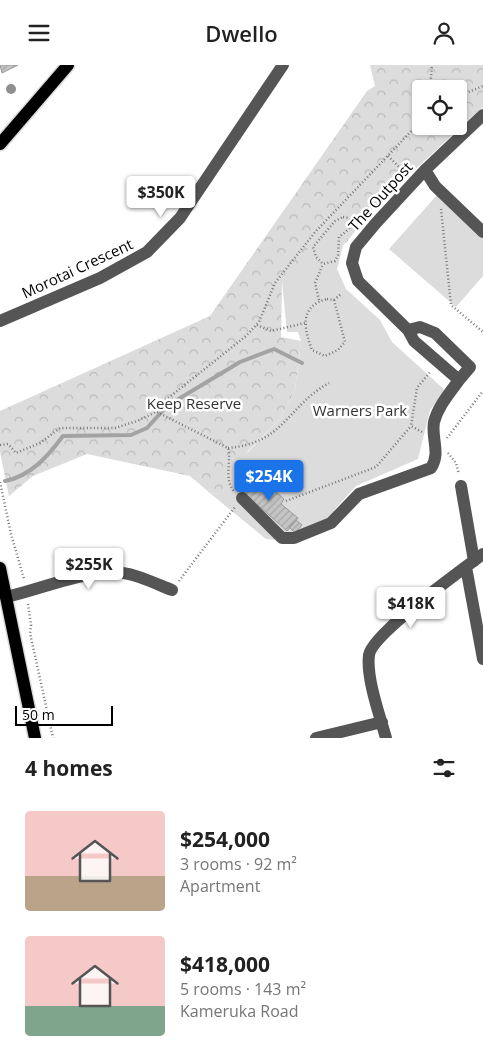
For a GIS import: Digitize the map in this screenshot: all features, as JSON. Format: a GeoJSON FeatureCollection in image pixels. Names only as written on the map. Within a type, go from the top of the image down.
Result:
{"type":"FeatureCollection","features":[{"type":"Feature","properties":{"kind":"main road"},"geometry":{"type":"LineString","coordinates":[[0,144],[68,65]]}},
{"type":"Feature","properties":{"kind":"main road"},"geometry":{"type":"LineString","coordinates":[[0,568],[35,738]]}},
{"type":"Feature","properties":{"kind":"street","name":"Morotai Crescent"},"geometry":{"type":"LineString","coordinates":[[0,321],[100,278],[147,252],[180,218],[282,65]]}},
{"type":"Feature","properties":{"kind":"street","name":"The Outpost"},"geometry":{"type":"LineString","coordinates":[[459,380],[414,341],[408,330],[358,281],[352,263],[356,247],[425,170],[483,115]]}},
{"type":"Feature","properties":{"kind":"street"},"geometry":{"type":"LineString","coordinates":[[425,170],[439,189],[483,232]]}},
{"type":"Feature","properties":{"kind":"street"},"geometry":{"type":"LineString","coordinates":[[242,498],[282,538],[294,538],[331,523],[359,495],[431,468],[436,461],[434,424],[438,411],[470,367],[434,333],[420,327],[408,330]]}},
{"type":"Feature","properties":{"kind":"street"},"geometry":{"type":"LineString","coordinates":[[460,486],[474,561],[483,659]]}},
{"type":"Feature","properties":{"kind":"street"},"geometry":{"type":"LineString","coordinates":[[386,738],[369,665],[372,646],[398,621],[474,561]]}},
{"type":"Feature","properties":{"kind":"street"},"geometry":{"type":"LineString","coordinates":[[6,597],[70,579],[114,572],[142,579],[172,590]]}},
{"type":"Feature","properties":{"kind":"street"},"geometry":{"type":"LineString","coordinates":[[316,738],[382,722]]}},
{"type":"Feature","properties":{"kind":"path"},"geometry":{"type":"LineString","coordinates":[[431,80],[432,65]]}},
{"type":"Feature","properties":{"kind":"path"},"geometry":{"type":"LineString","coordinates":[[467,93],[483,86]]}},
{"type":"Feature","properties":{"kind":"path"},"geometry":{"type":"LineString","coordinates":[[0,445],[8,444],[16,453],[40,443],[60,428],[115,428],[156,412],[162,403],[246,336],[257,325],[276,283],[330,216],[412,131]]}},
{"type":"Feature","properties":{"kind":"path"},"geometry":{"type":"LineString","coordinates":[[388,156],[414,182]]}},
{"type":"Feature","properties":{"kind":"path"},"geometry":{"type":"LineString","coordinates":[[439,189],[451,305],[483,332]]}},
{"type":"Feature","properties":{"kind":"path"},"geometry":{"type":"LineString","coordinates":[[330,216],[335,221]]}},
{"type":"Feature","properties":{"kind":"path"},"geometry":{"type":"LineString","coordinates":[[349,218],[352,223],[350,229],[339,237],[338,255],[335,261],[323,264],[316,257],[312,247],[335,221],[349,218]]}},
{"type":"Feature","properties":{"kind":"path"},"geometry":{"type":"LineString","coordinates":[[319,301],[315,283],[323,264]]}},
{"type":"Feature","properties":{"kind":"path"},"geometry":{"type":"LineString","coordinates":[[334,300],[345,342],[338,350],[325,356],[312,350],[306,334],[305,323],[310,310],[319,301],[334,300],[341,293]]}},
{"type":"Feature","properties":{"kind":"path"},"geometry":{"type":"LineString","coordinates":[[257,325],[271,331],[305,323]]}},
{"type":"Feature","properties":{"kind":"path"},"geometry":{"type":"LineString","coordinates":[[156,412],[228,448],[249,446],[274,433],[290,419],[303,402],[329,383]]}},
{"type":"Feature","properties":{"kind":"path"},"geometry":{"type":"LineString","coordinates":[[442,445],[483,391]]}},
{"type":"Feature","properties":{"kind":"path"},"geometry":{"type":"LineString","coordinates":[[286,501],[376,467],[411,427]]}},
{"type":"Feature","properties":{"kind":"path"},"geometry":{"type":"LineString","coordinates":[[172,590],[242,498],[231,488],[228,472],[230,454],[228,448]]}},
{"type":"Feature","properties":{"kind":"path"},"geometry":{"type":"LineString","coordinates":[[0,482],[26,592],[31,625],[30,633],[54,738]]}},
{"type":"Feature","properties":{"kind":"green space","name":"Keep Reserve"},"geometry":{"type":"Polygon","coordinates":[[[370,65],[483,65],[483,107],[467,122],[467,80],[412,80],[412,135],[453,135],[373,208],[346,243],[322,247],[302,270],[282,281],[281,337],[301,341],[295,390],[280,419],[248,451],[221,493],[211,494],[190,476],[87,454],[33,476],[9,496],[0,452],[0,411],[210,316],[367,91],[375,86],[370,65]]]}},
{"type":"Feature","properties":{"kind":"green space"},"geometry":{"type":"Polygon","coordinates":[[[437,195],[483,237],[483,276],[456,307],[389,249],[437,195]]]}},
{"type":"Feature","properties":{"kind":"green space","name":"Warners Park"},"geometry":{"type":"Polygon","coordinates":[[[339,212],[352,214],[356,225],[343,246],[337,269],[346,289],[380,320],[392,342],[446,391],[430,410],[418,459],[356,486],[336,508],[323,531],[288,541],[266,539],[211,494],[220,493],[224,489],[218,475],[245,455],[280,419],[295,390],[301,341],[298,332],[287,332],[282,281],[310,259],[307,247],[339,212]]]}},
{"type":"Feature","properties":{"kind":"building"},"geometry":{"type":"Polygon","coordinates":[[[0,65],[18,65],[2,73],[0,65]]]}},
{"type":"Feature","properties":{"kind":"building"},"geometry":{"type":"Polygon","coordinates":[[[255,474],[284,499],[281,504],[298,518],[287,531],[241,490],[255,474]]]}},
{"type":"Feature","properties":{"kind":"building"},"geometry":{"type":"Polygon","coordinates":[[[296,520],[302,525],[295,533],[289,527],[296,520]]]}},
{"type":"Feature","properties":{"kind":"waterway"},"geometry":{"type":"LineString","coordinates":[[5,481],[31,470],[45,458],[63,436],[131,435],[147,428],[167,406],[240,362],[274,349],[302,363]]}}]}
